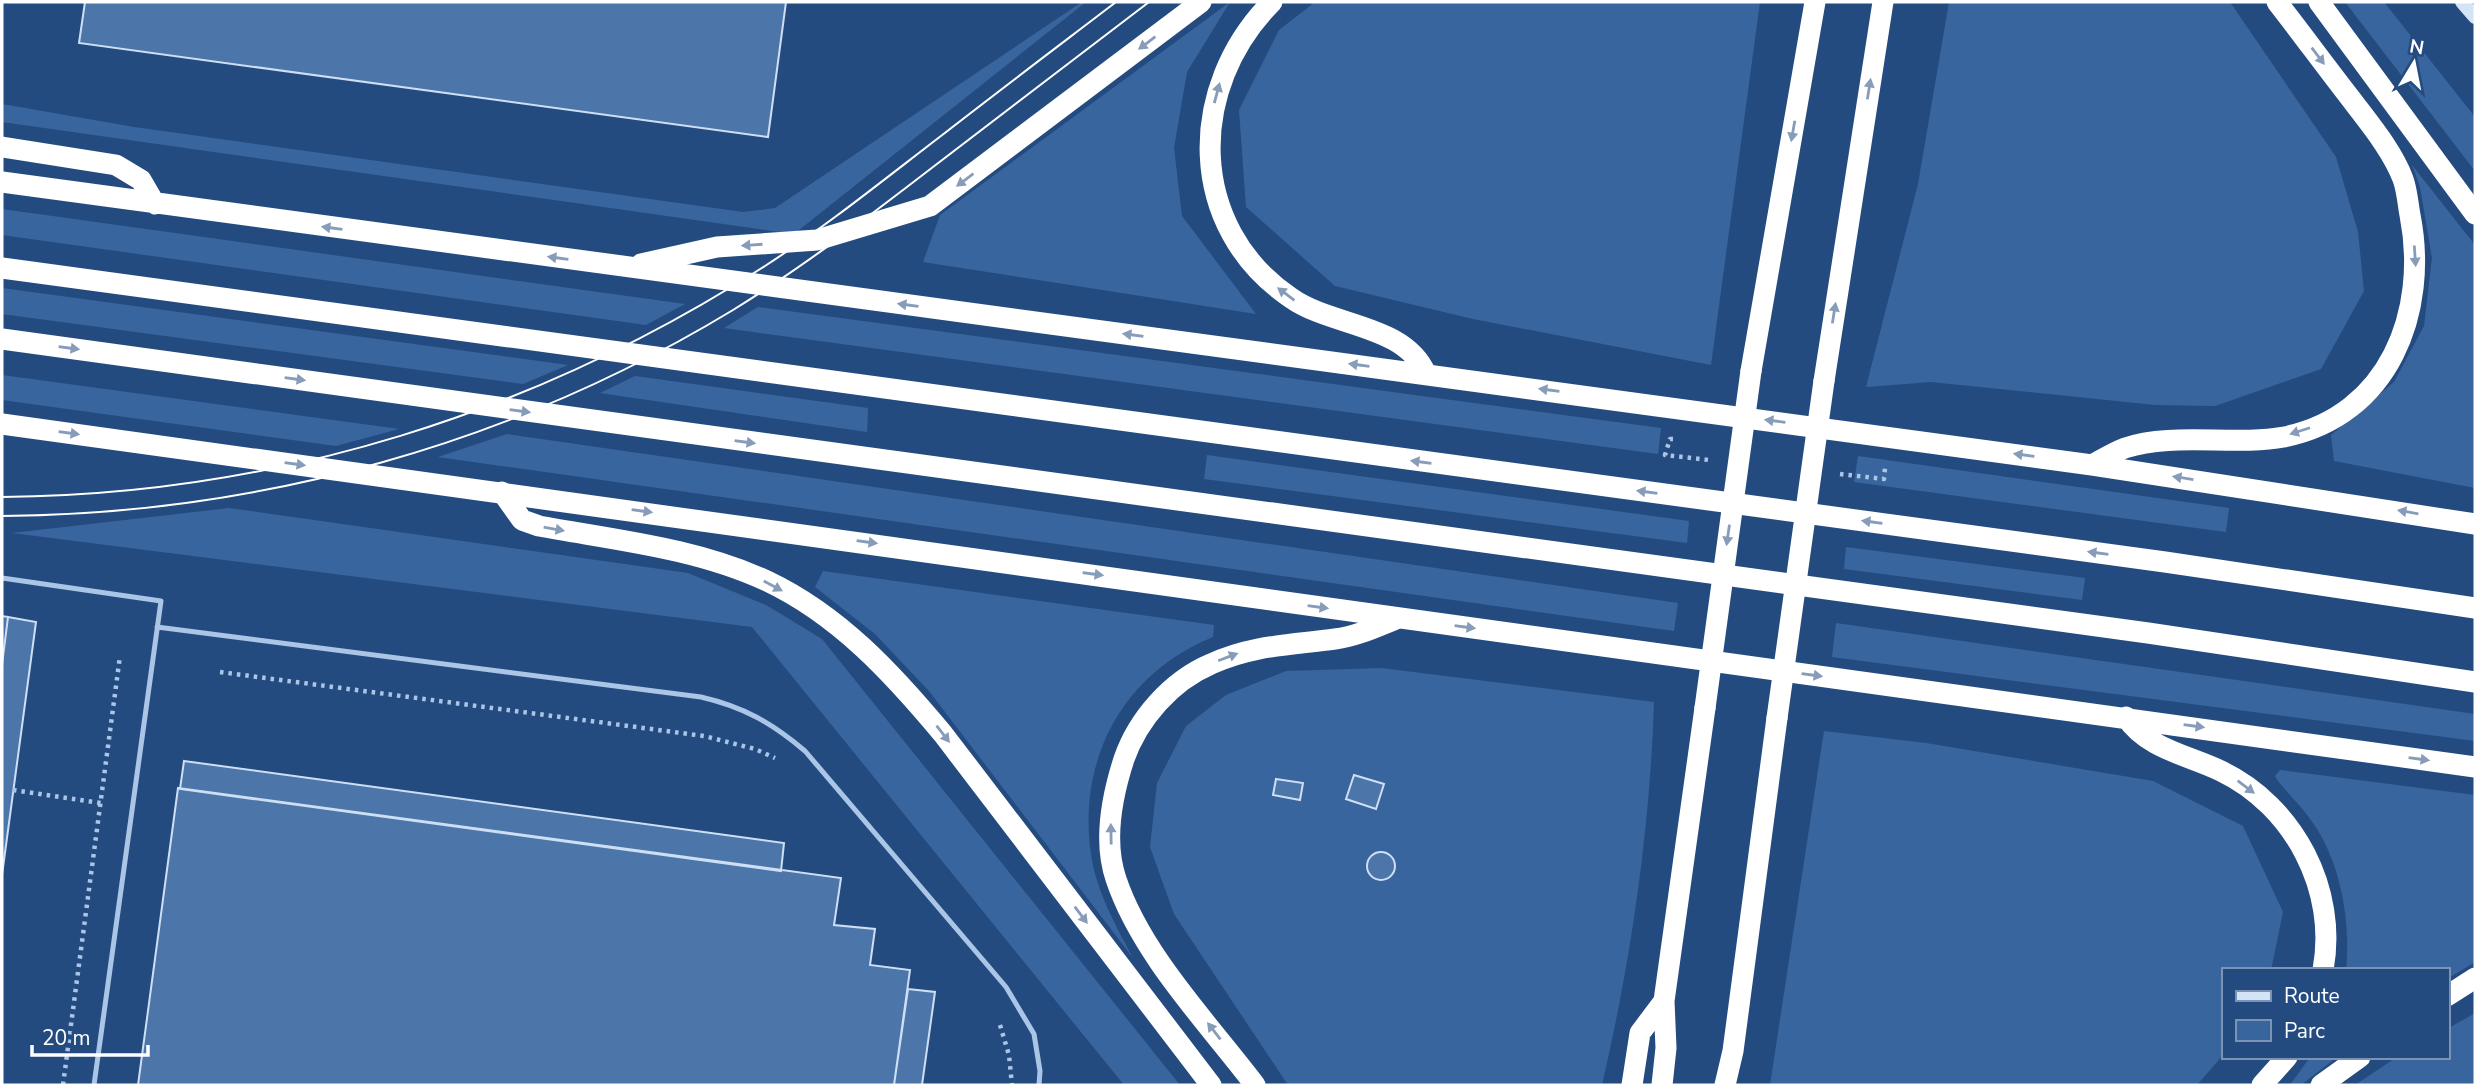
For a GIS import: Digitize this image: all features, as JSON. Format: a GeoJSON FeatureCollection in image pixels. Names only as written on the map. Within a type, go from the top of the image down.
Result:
{"type":"FeatureCollection","features":[{"type":"Feature","properties":{"kind":"highway"},"geometry":{"type":"LineString","coordinates":[[625,267],[717,247],[817,240],[930,206],[1201,2]]}},
{"type":"Feature","properties":{"kind":"highway"},"geometry":{"type":"LineString","coordinates":[[1272,2],[1242,36],[1218,85],[1208,146],[1209,167],[1226,220],[1239,247],[1260,273],[1289,298],[1310,310],[1396,340],[1414,352],[1426,374]]}},
{"type":"Feature","properties":{"kind":"highway"},"geometry":{"type":"LineString","coordinates":[[1725,1085],[1732,1051],[1824,381],[1883,2]]}},
{"type":"Feature","properties":{"kind":"highway"},"geometry":{"type":"LineString","coordinates":[[2092,464],[2126,448],[2159,443],[2229,442],[2284,437],[2325,424],[2365,397],[2392,361],[2408,319],[2416,273],[2413,232],[2403,179],[2376,134],[2277,2]]}},
{"type":"Feature","properties":{"kind":"highway"},"geometry":{"type":"LineString","coordinates":[[2319,2],[2475,214]]}},
{"type":"Feature","properties":{"kind":"highway"},"geometry":{"type":"LineString","coordinates":[[1662,1085],[1667,1048],[1664,1002],[1751,371],[1812,6]]}},
{"type":"Feature","properties":{"kind":"highway"},"geometry":{"type":"LineString","coordinates":[[2,147],[116,165],[141,180],[155,204]]}},
{"type":"Feature","properties":{"kind":"highway"},"geometry":{"type":"LineString","coordinates":[[2,182],[2092,464],[2475,524]]}},
{"type":"Feature","properties":{"kind":"highway"},"geometry":{"type":"LineString","coordinates":[[2,268],[2152,560],[2475,608]]}},
{"type":"Feature","properties":{"kind":"highway"},"geometry":{"type":"LineString","coordinates":[[2,339],[1450,540],[2148,633],[2475,682]]}},
{"type":"Feature","properties":{"kind":"highway"},"geometry":{"type":"LineString","coordinates":[[2,424],[2126,717],[2475,768]]}},
{"type":"Feature","properties":{"kind":"highway"},"geometry":{"type":"LineString","coordinates":[[502,492],[522,520],[717,562],[767,582],[850,635],[900,682],[943,734],[1212,1085]]}},
{"type":"Feature","properties":{"kind":"highway"},"geometry":{"type":"LineString","coordinates":[[1255,1085],[1154,954],[1123,896],[1115,877],[1110,836],[1112,805],[1119,774],[1131,741],[1148,714],[1190,675],[1239,652],[1361,634],[1397,618]]}},
{"type":"Feature","properties":{"kind":"highway"},"geometry":{"type":"LineString","coordinates":[[2126,717],[2145,739],[2238,780],[2287,823],[2301,842],[2320,894],[2327,937],[2323,968]]}},
{"type":"Feature","properties":{"kind":"highway"},"geometry":{"type":"LineString","coordinates":[[2449,995],[2475,978]]}},
{"type":"Feature","properties":{"kind":"highway"},"geometry":{"type":"LineString","coordinates":[[1632,1085],[1640,1033],[1664,1002]]}},
{"type":"Feature","properties":{"kind":"highway"},"geometry":{"type":"LineString","coordinates":[[1732,1051],[1735,1085]]}},
{"type":"Feature","properties":{"kind":"highway"},"geometry":{"type":"LineString","coordinates":[[2262,1085],[2285,1059]]}},
{"type":"Feature","properties":{"kind":"highway"},"geometry":{"type":"LineString","coordinates":[[2321,1085],[2357,1059]]}},
{"type":"Feature","properties":{"kind":"street"},"geometry":{"type":"LineString","coordinates":[[2462,2],[2475,17]]}},
{"type":"Feature","properties":{"kind":"lane"},"geometry":{"type":"LineString","coordinates":[[2,578],[161,601],[94,1085]]}},
{"type":"Feature","properties":{"kind":"lane"},"geometry":{"type":"LineString","coordinates":[[157,627],[701,697],[729,704],[775,725],[805,751],[1006,987],[1034,1034],[1040,1071],[1039,1085]]}},
{"type":"Feature","properties":{"kind":"path"},"geometry":{"type":"LineString","coordinates":[[1683,440],[1670,439],[1665,455],[1717,461]]}},
{"type":"Feature","properties":{"kind":"path"},"geometry":{"type":"LineString","coordinates":[[1838,474],[1884,479],[1887,468],[1874,466]]}},
{"type":"Feature","properties":{"kind":"path"},"geometry":{"type":"LineString","coordinates":[[63,1085],[120,656]]}},
{"type":"Feature","properties":{"kind":"path"},"geometry":{"type":"LineString","coordinates":[[220,671],[704,736],[755,749],[782,761]]}},
{"type":"Feature","properties":{"kind":"path"},"geometry":{"type":"LineString","coordinates":[[13,790],[101,803]]}},
{"type":"Feature","properties":{"kind":"path"},"geometry":{"type":"LineString","coordinates":[[998,1017],[1009,1055],[1012,1085]]}},
{"type":"Feature","properties":{"kind":"green space"},"geometry":{"type":"Polygon","coordinates":[[[1082,2],[1086,2],[794,234],[2,122],[2,104],[134,127],[743,212],[775,208],[1082,2]]]}},
{"type":"Feature","properties":{"kind":"green space"},"geometry":{"type":"Polygon","coordinates":[[[1230,2],[1187,72],[1174,148],[1182,216],[1256,314],[923,262],[940,215],[1230,2]]]}},
{"type":"Feature","properties":{"kind":"green space"},"geometry":{"type":"Polygon","coordinates":[[[1315,2],[1760,2],[1711,365],[1473,319],[1335,286],[1246,207],[1239,110],[1279,30],[1315,2]]]}},
{"type":"Feature","properties":{"kind":"green space"},"geometry":{"type":"Polygon","coordinates":[[[1949,2],[2230,2],[2336,157],[2358,232],[2364,291],[2321,369],[2215,406],[2155,405],[1931,382],[1866,387],[1918,184],[1949,2]]]}},
{"type":"Feature","properties":{"kind":"green space"},"geometry":{"type":"Polygon","coordinates":[[[2345,2],[2384,2],[2475,117],[2475,171],[2345,2]]]}},
{"type":"Feature","properties":{"kind":"green space"},"geometry":{"type":"Polygon","coordinates":[[[2412,165],[2475,245],[2475,488],[2334,461],[2331,435],[2394,382],[2424,326],[2432,258],[2420,187],[2412,165]]]}},
{"type":"Feature","properties":{"kind":"green space"},"geometry":{"type":"Polygon","coordinates":[[[2,209],[685,304],[646,325],[2,235],[2,209]]]}},
{"type":"Feature","properties":{"kind":"green space"},"geometry":{"type":"Polygon","coordinates":[[[2,288],[568,365],[523,384],[2,314],[2,288]]]}},
{"type":"Feature","properties":{"kind":"green space"},"geometry":{"type":"Polygon","coordinates":[[[758,307],[1661,428],[1658,454],[724,328],[758,307]]]}},
{"type":"Feature","properties":{"kind":"green space"},"geometry":{"type":"Polygon","coordinates":[[[2,375],[399,429],[336,446],[2,400],[2,375]]]}},
{"type":"Feature","properties":{"kind":"green space"},"geometry":{"type":"Polygon","coordinates":[[[635,376],[868,408],[867,432],[600,393],[635,376]]]}},
{"type":"Feature","properties":{"kind":"green space"},"geometry":{"type":"Polygon","coordinates":[[[507,434],[1678,603],[1674,631],[438,457],[507,434]]]}},
{"type":"Feature","properties":{"kind":"green space"},"geometry":{"type":"Polygon","coordinates":[[[1207,455],[1689,521],[1687,543],[1204,479],[1207,455]]]}},
{"type":"Feature","properties":{"kind":"green space"},"geometry":{"type":"Polygon","coordinates":[[[1858,456],[2229,508],[2226,532],[1854,482],[1858,456]]]}},
{"type":"Feature","properties":{"kind":"green space"},"geometry":{"type":"Polygon","coordinates":[[[229,508],[688,573],[766,605],[822,639],[1180,1085],[1124,1085],[752,627],[12,533],[229,508]]]}},
{"type":"Feature","properties":{"kind":"green space"},"geometry":{"type":"Polygon","coordinates":[[[1846,547],[2085,578],[2082,600],[1844,569],[1846,547]]]}},
{"type":"Feature","properties":{"kind":"green space"},"geometry":{"type":"Polygon","coordinates":[[[823,571],[1214,625],[1213,637],[1182,653],[1154,673],[1132,696],[1113,723],[1100,753],[1092,785],[1089,819],[1091,854],[1097,881],[1133,958],[929,691],[875,634],[815,587],[823,571]]]}},
{"type":"Feature","properties":{"kind":"green space"},"geometry":{"type":"Polygon","coordinates":[[[1836,623],[2475,714],[2475,741],[1832,657],[1836,623]]]}},
{"type":"Feature","properties":{"kind":"green space"},"geometry":{"type":"Polygon","coordinates":[[[1381,668],[1654,702],[1648,798],[1637,895],[1622,990],[1602,1085],[1288,1085],[1174,914],[1150,847],[1157,783],[1186,726],[1226,695],[1286,671],[1381,668]]]}},
{"type":"Feature","properties":{"kind":"green space"},"geometry":{"type":"Polygon","coordinates":[[[1824,731],[1926,743],[2153,781],[2243,826],[2283,912],[2271,968],[2222,968],[2222,1056],[2197,1085],[1770,1085],[1824,731]]]}},
{"type":"Feature","properties":{"kind":"green space"},"geometry":{"type":"Polygon","coordinates":[[[2280,770],[2475,795],[2475,962],[2449,978],[2449,968],[2346,968],[2345,913],[2331,856],[2313,823],[2275,776],[2280,770]]]}},
{"type":"Feature","properties":{"kind":"green space"},"geometry":{"type":"Polygon","coordinates":[[[2475,1013],[2475,1085],[2355,1085],[2394,1059],[2449,1059],[2449,1028],[2475,1013]]]}},
{"type":"Feature","properties":{"kind":"green space"},"geometry":{"type":"Polygon","coordinates":[[[2309,1059],[2334,1059],[2301,1085],[2290,1085],[2309,1059]]]}},
{"type":"Feature","properties":{"kind":"building"},"geometry":{"type":"Polygon","coordinates":[[[85,2],[786,2],[768,137],[79,43],[85,2]]]}},
{"type":"Feature","properties":{"kind":"building"},"geometry":{"type":"Polygon","coordinates":[[[2,616],[8,617],[2,665],[2,616]]]}},
{"type":"Feature","properties":{"kind":"building"},"geometry":{"type":"Polygon","coordinates":[[[8,617],[36,622],[2,875],[2,665],[8,617]]]}},
{"type":"Feature","properties":{"kind":"building"},"geometry":{"type":"Polygon","coordinates":[[[184,761],[784,843],[781,871],[180,789],[184,761]]]}},
{"type":"Feature","properties":{"kind":"building"},"geometry":{"type":"Polygon","coordinates":[[[1354,775],[1384,784],[1376,809],[1346,799],[1354,775]]]}},
{"type":"Feature","properties":{"kind":"building"},"geometry":{"type":"Polygon","coordinates":[[[1276,779],[1303,783],[1300,800],[1273,795],[1276,779]]]}},
{"type":"Feature","properties":{"kind":"building"},"geometry":{"type":"Polygon","coordinates":[[[178,788],[841,878],[834,925],[875,929],[870,965],[910,970],[894,1085],[138,1085],[178,788]]]}},
{"type":"Feature","properties":{"kind":"building"},"geometry":{"type":"Polygon","coordinates":[[[1381,852],[1391,856],[1395,866],[1391,876],[1381,880],[1371,876],[1367,866],[1371,856],[1381,852]]]}},
{"type":"Feature","properties":{"kind":"building"},"geometry":{"type":"Polygon","coordinates":[[[908,989],[935,992],[922,1085],[894,1085],[908,989]]]}},
{"type":"Feature","properties":{"kind":"tram line"},"geometry":{"type":"LineString","coordinates":[[2,497],[104,493],[205,481],[303,462],[400,436],[495,403],[588,364],[678,318],[787,251],[1116,2]]}},
{"type":"Feature","properties":{"kind":"tram line"},"geometry":{"type":"LineString","coordinates":[[2,516],[98,512],[194,502],[288,485],[381,462],[473,434],[562,398],[649,357],[785,277],[1149,2]]}}]}
